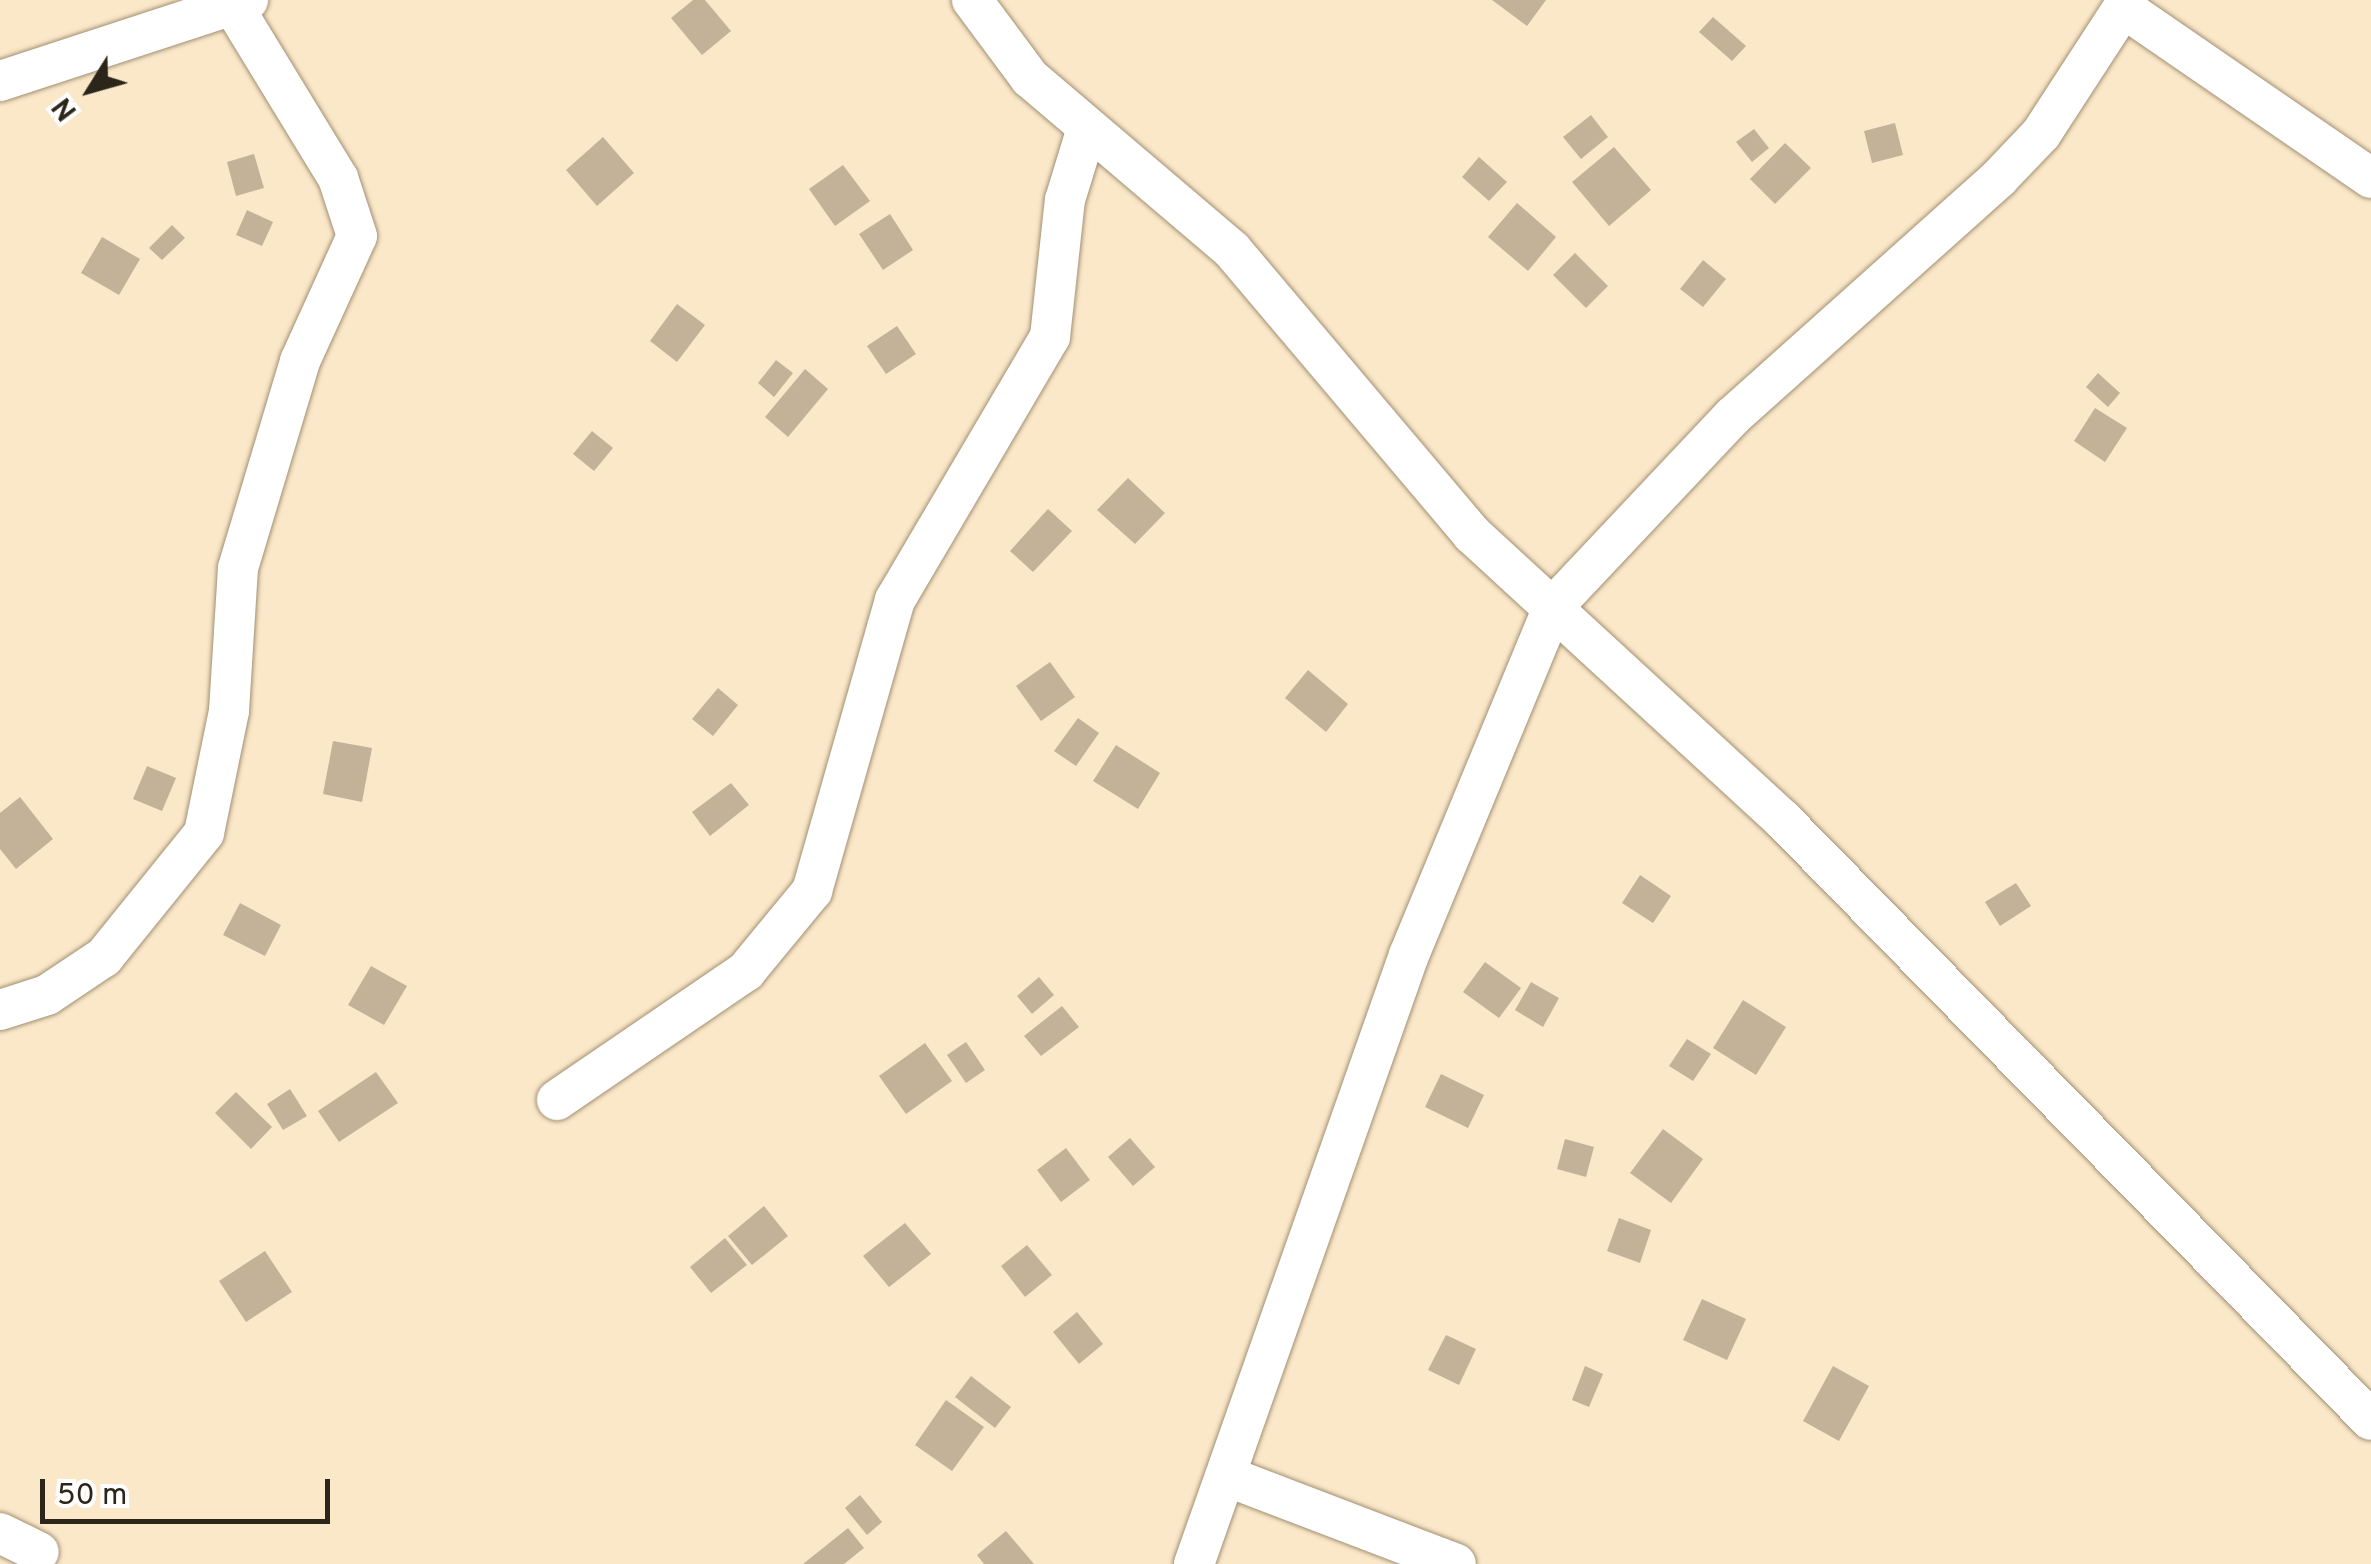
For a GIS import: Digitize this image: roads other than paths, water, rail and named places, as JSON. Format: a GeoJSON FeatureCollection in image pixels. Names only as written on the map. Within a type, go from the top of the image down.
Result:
{"type":"FeatureCollection","features":[{"type":"Feature","properties":{"kind":"street"},"geometry":{"type":"LineString","coordinates":[[972,0],[1030,78],[1232,250],[1472,534],[1782,819],[2371,1420]]}},
{"type":"Feature","properties":{"kind":"street"},"geometry":{"type":"LineString","coordinates":[[0,81],[240,3],[338,178],[358,236],[300,361],[238,568],[229,711],[204,833],[104,958],[47,995],[0,1010]]}},
{"type":"Feature","properties":{"kind":"street"},"geometry":{"type":"LineString","coordinates":[[1194,1564],[1409,955],[1553,607],[1733,416],[1998,179],[2041,134],[2126,5],[2371,178]]}},
{"type":"Feature","properties":{"kind":"street"},"geometry":{"type":"LineString","coordinates":[[558,1100],[746,971],[812,891],[890,612],[1050,338],[1064,200],[1087,128]]}},
{"type":"Feature","properties":{"kind":"street"},"geometry":{"type":"LineString","coordinates":[[1226,1476],[1456,1564]]}},
{"type":"Feature","properties":{"kind":"street"},"geometry":{"type":"LineString","coordinates":[[0,1533],[39,1552]]}}]}
